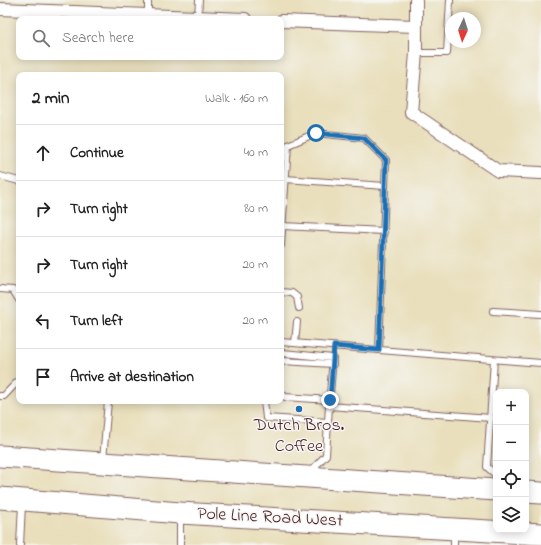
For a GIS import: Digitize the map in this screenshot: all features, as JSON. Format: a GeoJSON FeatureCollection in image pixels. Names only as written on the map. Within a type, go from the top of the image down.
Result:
{"type":"FeatureCollection","features":[{"type":"Feature","properties":{"kind":"highway"},"geometry":{"type":"LineString","coordinates":[[0,456],[493,490]]}},
{"type":"Feature","properties":{"kind":"highway"},"geometry":{"type":"LineString","coordinates":[[529,492],[541,492]]}},
{"type":"Feature","properties":{"kind":"highway","name":"Pole Line Road West"},"geometry":{"type":"LineString","coordinates":[[0,498],[454,537],[541,534]]}},
{"type":"Feature","properties":{"kind":"street"},"geometry":{"type":"LineString","coordinates":[[416,0],[416,54],[411,112],[498,171],[541,173]]}},
{"type":"Feature","properties":{"kind":"street"},"geometry":{"type":"LineString","coordinates":[[0,9],[148,16]]}},
{"type":"Feature","properties":{"kind":"street"},"geometry":{"type":"LineString","coordinates":[[284,20],[415,26]]}},
{"type":"Feature","properties":{"kind":"lane"},"geometry":{"type":"LineString","coordinates":[[148,0],[148,16]]}},
{"type":"Feature","properties":{"kind":"lane"},"geometry":{"type":"LineString","coordinates":[[198,16],[199,0]]}},
{"type":"Feature","properties":{"kind":"lane"},"geometry":{"type":"LineString","coordinates":[[416,54],[447,53],[450,0]]}},
{"type":"Feature","properties":{"kind":"lane"},"geometry":{"type":"LineString","coordinates":[[284,195],[288,145],[316,133],[364,138],[386,160],[379,350]]}},
{"type":"Feature","properties":{"kind":"lane"},"geometry":{"type":"LineString","coordinates":[[0,176],[16,180]]}},
{"type":"Feature","properties":{"kind":"lane"},"geometry":{"type":"LineString","coordinates":[[285,179],[385,186]]}},
{"type":"Feature","properties":{"kind":"lane"},"geometry":{"type":"LineString","coordinates":[[284,226],[384,231]]}},
{"type":"Feature","properties":{"kind":"lane"},"geometry":{"type":"LineString","coordinates":[[0,289],[13,290],[16,288]]}},
{"type":"Feature","properties":{"kind":"lane"},"geometry":{"type":"LineString","coordinates":[[13,290],[16,295]]}},
{"type":"Feature","properties":{"kind":"lane"},"geometry":{"type":"LineString","coordinates":[[284,292],[292,293],[297,297],[298,308]]}},
{"type":"Feature","properties":{"kind":"lane"},"geometry":{"type":"LineString","coordinates":[[493,311],[541,314]]}},
{"type":"Feature","properties":{"kind":"lane"},"geometry":{"type":"LineString","coordinates":[[295,343],[298,322]]}},
{"type":"Feature","properties":{"kind":"lane"},"geometry":{"type":"LineString","coordinates":[[284,342],[541,364]]}},
{"type":"Feature","properties":{"kind":"lane"},"geometry":{"type":"LineString","coordinates":[[305,477],[326,455],[334,346]]}},
{"type":"Feature","properties":{"kind":"lane"},"geometry":{"type":"LineString","coordinates":[[284,353],[333,361]]}},
{"type":"Feature","properties":{"kind":"lane"},"geometry":{"type":"LineString","coordinates":[[493,472],[487,467],[494,360]]}},
{"type":"Feature","properties":{"kind":"lane"},"geometry":{"type":"LineString","coordinates":[[284,361],[333,361]]}},
{"type":"Feature","properties":{"kind":"lane"},"geometry":{"type":"LineString","coordinates":[[0,396],[4,396],[16,383]]}},
{"type":"Feature","properties":{"kind":"lane"},"geometry":{"type":"LineString","coordinates":[[284,396],[330,403],[490,418]]}},
{"type":"Feature","properties":{"kind":"lane"},"geometry":{"type":"LineString","coordinates":[[103,464],[108,404]]}},
{"type":"Feature","properties":{"kind":"lane"},"geometry":{"type":"LineString","coordinates":[[264,404],[266,418],[328,422]]}},
{"type":"Feature","properties":{"kind":"lane"},"geometry":{"type":"LineString","coordinates":[[20,545],[22,500]]}},
{"type":"Feature","properties":{"kind":"lane"},"geometry":{"type":"LineString","coordinates":[[180,513],[180,545]]}},
{"type":"Feature","properties":{"kind":"place","name":"Dutch Bros. Coffee"},"geometry":{"type":"Point","coordinates":[299,409]}},
{"type":"Feature","properties":{"kind":"route"},"geometry":{"type":"LineString","coordinates":[[316,133],[364,138],[386,160],[379,350],[334,346],[330,400]]}}]}
